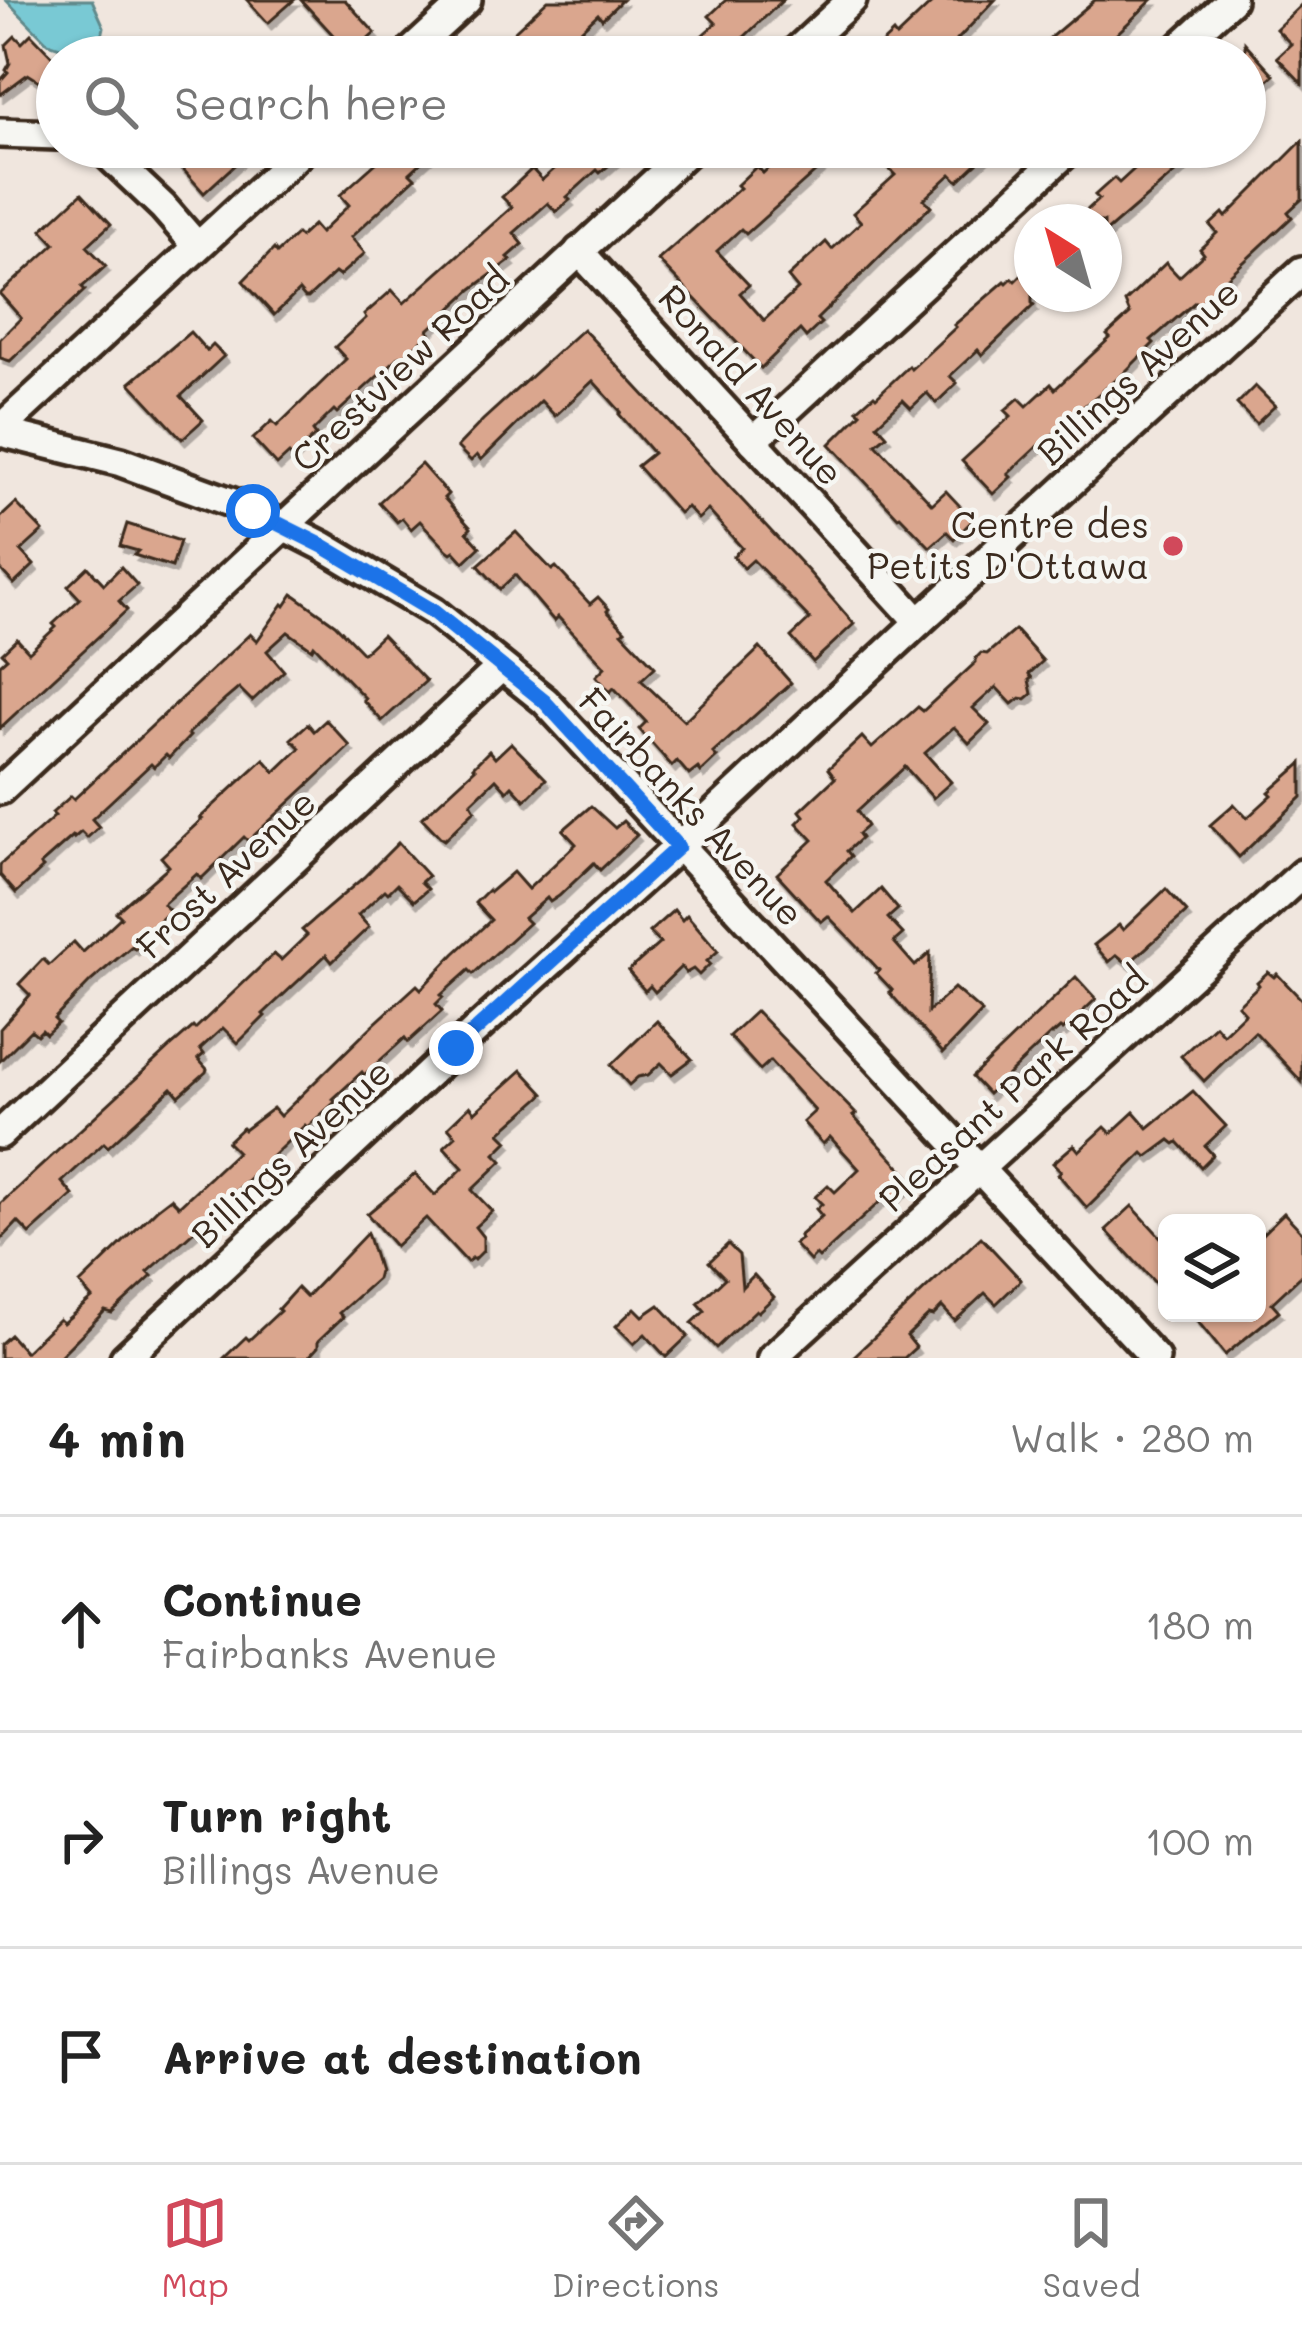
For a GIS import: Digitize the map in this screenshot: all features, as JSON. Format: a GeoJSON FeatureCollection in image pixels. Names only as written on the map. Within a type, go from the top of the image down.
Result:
{"type":"FeatureCollection","features":[{"type":"Feature","properties":{"kind":"street"},"geometry":{"type":"LineString","coordinates":[[813,36],[852,0]]}},
{"type":"Feature","properties":{"kind":"street"},"geometry":{"type":"LineString","coordinates":[[1192,36],[1231,0]]}},
{"type":"Feature","properties":{"kind":"street"},"geometry":{"type":"LineString","coordinates":[[424,36],[451,5]]}},
{"type":"Feature","properties":{"kind":"street"},"geometry":{"type":"LineString","coordinates":[[0,133],[36,134]]}},
{"type":"Feature","properties":{"kind":"street"},"geometry":{"type":"LineString","coordinates":[[122,168],[197,246]]}},
{"type":"Feature","properties":{"kind":"street"},"geometry":{"type":"LineString","coordinates":[[0,430],[283,168]]}},
{"type":"Feature","properties":{"kind":"street","name":"Crestview Road"},"geometry":{"type":"LineString","coordinates":[[0,790],[669,168]]}},
{"type":"Feature","properties":{"kind":"street"},"geometry":{"type":"LineString","coordinates":[[753,441],[1049,168]]}},
{"type":"Feature","properties":{"kind":"street","name":"Ronald Avenue"},"geometry":{"type":"LineString","coordinates":[[579,251],[919,622]]}},
{"type":"Feature","properties":{"kind":"street","name":"Billings Avenue"},"geometry":{"type":"LineString","coordinates":[[125,1358],[1302,271]]}},
{"type":"Feature","properties":{"kind":"street","name":"Fairbanks Avenue"},"geometry":{"type":"LineString","coordinates":[[0,430],[121,462],[252,510],[434,612],[544,701],[1155,1358]]}},
{"type":"Feature","properties":{"kind":"street","name":"Frost Avenue"},"geometry":{"type":"LineString","coordinates":[[0,1134],[501,667]]}},
{"type":"Feature","properties":{"kind":"street","name":"Pleasant Park Road"},"geometry":{"type":"LineString","coordinates":[[772,1358],[1302,874]]}},
{"type":"Feature","properties":{"kind":"water"},"geometry":{"type":"Polygon","coordinates":[[[6,0],[92,0],[104,27],[102,36],[41,36],[6,0]]]}},
{"type":"Feature","properties":{"kind":"building"},"geometry":{"type":"Polygon","coordinates":[[[247,0],[294,0],[268,23],[247,0]]]}},
{"type":"Feature","properties":{"kind":"building"},"geometry":{"type":"Polygon","coordinates":[[[301,0],[345,0],[375,33],[334,36],[301,0]]]}},
{"type":"Feature","properties":{"kind":"building"},"geometry":{"type":"Polygon","coordinates":[[[548,0],[622,0],[574,36],[509,36],[548,0]]]}},
{"type":"Feature","properties":{"kind":"building"},"geometry":{"type":"Polygon","coordinates":[[[726,0],[783,0],[745,36],[701,36],[716,23],[709,16],[726,0]]]}},
{"type":"Feature","properties":{"kind":"building"},"geometry":{"type":"Polygon","coordinates":[[[935,0],[995,0],[961,36],[897,36],[935,0]]]}},
{"type":"Feature","properties":{"kind":"building"},"geometry":{"type":"Polygon","coordinates":[[[1095,0],[1152,0],[1115,36],[1052,36],[1095,0]]]}},
{"type":"Feature","properties":{"kind":"building"},"geometry":{"type":"Polygon","coordinates":[[[1302,4],[1302,83],[1277,57],[1291,44],[1276,29],[1302,4]]]}},
{"type":"Feature","properties":{"kind":"building"},"geometry":{"type":"Polygon","coordinates":[[[31,34],[36,39],[36,79],[28,74],[0,95],[0,81],[10,63],[6,45],[15,36],[22,43],[31,34]]]}},
{"type":"Feature","properties":{"kind":"building"},"geometry":{"type":"Polygon","coordinates":[[[1302,141],[1302,199],[1288,212],[1292,217],[1198,305],[1195,302],[1151,340],[1154,343],[1121,376],[1077,412],[1056,437],[1053,434],[1038,446],[993,494],[962,461],[1011,416],[1005,410],[1019,398],[1027,406],[1051,384],[1055,389],[1110,338],[1107,335],[1130,314],[1125,302],[1166,263],[1179,277],[1204,254],[1200,249],[1217,233],[1210,225],[1223,213],[1226,217],[1302,141]]]}},
{"type":"Feature","properties":{"kind":"building"},"geometry":{"type":"Polygon","coordinates":[[[182,168],[231,168],[204,193],[182,168]]]}},
{"type":"Feature","properties":{"kind":"building"},"geometry":{"type":"Polygon","coordinates":[[[370,168],[415,168],[410,173],[415,178],[351,237],[365,253],[308,298],[299,291],[274,315],[243,281],[274,249],[277,253],[297,234],[300,237],[313,225],[320,233],[349,205],[340,195],[370,168]]]}},
{"type":"Feature","properties":{"kind":"building"},"geometry":{"type":"Polygon","coordinates":[[[555,168],[606,168],[597,170],[556,212],[548,203],[514,233],[523,244],[508,257],[511,260],[472,289],[430,333],[337,413],[334,410],[313,431],[316,435],[277,465],[253,439],[272,421],[277,426],[346,359],[335,347],[364,315],[392,290],[404,303],[512,207],[502,197],[532,169],[542,180],[555,168]]]}},
{"type":"Feature","properties":{"kind":"building"},"geometry":{"type":"Polygon","coordinates":[[[755,168],[763,173],[768,168],[820,168],[746,234],[741,229],[717,251],[749,285],[740,293],[764,320],[798,289],[788,277],[826,242],[832,249],[861,222],[853,213],[895,175],[890,168],[972,168],[958,181],[951,174],[924,199],[931,206],[817,319],[821,323],[806,337],[800,330],[761,368],[658,260],[740,188],[737,185],[755,168]]]}},
{"type":"Feature","properties":{"kind":"building"},"geometry":{"type":"Polygon","coordinates":[[[1135,168],[1181,168],[1122,218],[1122,204],[1094,204],[1099,199],[1095,195],[1114,178],[1119,183],[1135,168]]]}},
{"type":"Feature","properties":{"kind":"building"},"geometry":{"type":"Polygon","coordinates":[[[82,193],[111,224],[87,246],[106,266],[10,361],[0,358],[0,339],[21,318],[0,294],[55,244],[42,230],[82,193]]]}},
{"type":"Feature","properties":{"kind":"building"},"geometry":{"type":"Polygon","coordinates":[[[1012,278],[1014,312],[1027,312],[982,355],[978,350],[950,376],[957,383],[936,403],[927,393],[911,408],[903,400],[877,424],[887,435],[876,444],[932,504],[946,491],[973,520],[954,539],[947,532],[930,547],[830,444],[861,413],[857,410],[909,366],[911,369],[954,325],[1012,278]]]}},
{"type":"Feature","properties":{"kind":"building"},"geometry":{"type":"Polygon","coordinates":[[[583,329],[854,624],[813,662],[791,637],[810,619],[753,560],[744,568],[733,556],[742,548],[708,510],[698,519],[687,507],[679,513],[637,466],[653,453],[593,381],[555,416],[541,401],[481,460],[477,455],[471,461],[457,447],[583,329]]]}},
{"type":"Feature","properties":{"kind":"building"},"geometry":{"type":"Polygon","coordinates":[[[190,332],[207,351],[213,345],[224,356],[181,396],[203,420],[182,439],[130,383],[190,332]]]}},
{"type":"Feature","properties":{"kind":"building"},"geometry":{"type":"Polygon","coordinates":[[[1255,386],[1275,406],[1256,424],[1237,404],[1255,386]]]}},
{"type":"Feature","properties":{"kind":"building"},"geometry":{"type":"Polygon","coordinates":[[[421,464],[448,494],[444,498],[471,528],[467,532],[480,547],[464,562],[420,521],[411,529],[402,518],[397,522],[379,502],[421,464]]]}},
{"type":"Feature","properties":{"kind":"building"},"geometry":{"type":"Polygon","coordinates":[[[16,503],[43,531],[21,551],[34,565],[14,584],[0,569],[0,518],[16,503]]]}},
{"type":"Feature","properties":{"kind":"building"},"geometry":{"type":"Polygon","coordinates":[[[127,524],[180,541],[172,567],[120,546],[127,524]]]}},
{"type":"Feature","properties":{"kind":"building"},"geometry":{"type":"Polygon","coordinates":[[[516,532],[590,604],[598,597],[609,609],[622,632],[655,667],[641,680],[684,721],[760,648],[791,683],[713,753],[717,757],[701,772],[698,768],[689,775],[677,761],[672,766],[639,729],[646,722],[596,676],[605,667],[558,617],[554,621],[515,575],[500,589],[478,565],[516,532]]]}},
{"type":"Feature","properties":{"kind":"building"},"geometry":{"type":"Polygon","coordinates":[[[88,567],[104,584],[121,567],[137,585],[119,601],[127,610],[0,728],[0,664],[7,658],[2,653],[17,639],[29,652],[56,627],[53,624],[80,599],[68,586],[88,567]]]}},
{"type":"Feature","properties":{"kind":"building"},"geometry":{"type":"Polygon","coordinates":[[[293,594],[335,624],[363,653],[382,635],[426,681],[382,721],[314,645],[312,649],[288,632],[267,651],[284,671],[252,701],[239,688],[169,758],[166,755],[154,767],[151,764],[92,819],[99,827],[87,838],[81,832],[73,836],[16,893],[0,875],[0,865],[250,634],[257,641],[293,594]]]}},
{"type":"Feature","properties":{"kind":"building"},"geometry":{"type":"Polygon","coordinates":[[[1015,630],[1043,661],[1029,674],[1032,694],[1012,704],[996,687],[973,708],[989,724],[969,743],[954,727],[925,753],[951,782],[933,798],[905,767],[857,811],[867,826],[847,851],[851,856],[826,880],[855,913],[881,889],[898,909],[888,918],[903,934],[894,942],[915,966],[930,953],[928,1012],[954,988],[982,1012],[943,1053],[889,992],[892,990],[876,973],[879,970],[857,946],[828,916],[821,922],[777,874],[813,840],[797,823],[804,816],[800,811],[835,778],[828,769],[862,737],[872,748],[918,707],[923,711],[981,653],[987,654],[1015,630]]]}},
{"type":"Feature","properties":{"kind":"building"},"geometry":{"type":"Polygon","coordinates":[[[326,720],[350,746],[248,841],[244,837],[201,879],[197,874],[163,904],[170,911],[156,924],[159,927],[91,981],[54,1019],[58,1023],[46,1034],[31,1030],[0,1061],[0,1029],[30,995],[19,984],[43,959],[49,965],[74,942],[83,952],[121,917],[116,912],[169,866],[161,857],[200,818],[264,759],[275,772],[300,748],[291,739],[308,724],[314,731],[326,720]]]}},
{"type":"Feature","properties":{"kind":"building"},"geometry":{"type":"Polygon","coordinates":[[[511,743],[546,779],[525,800],[512,786],[507,791],[496,779],[471,803],[475,810],[441,838],[422,818],[489,751],[495,758],[511,743]]]}},
{"type":"Feature","properties":{"kind":"building"},"geometry":{"type":"Polygon","coordinates":[[[1302,763],[1302,797],[1239,857],[1210,825],[1234,804],[1247,818],[1302,763]]]}},
{"type":"Feature","properties":{"kind":"building"},"geometry":{"type":"Polygon","coordinates":[[[591,806],[615,828],[623,821],[637,835],[600,870],[594,863],[559,896],[550,902],[547,898],[524,918],[529,923],[473,974],[469,970],[441,995],[436,1004],[442,1011],[408,1042],[405,1038],[364,1075],[362,1072],[148,1272],[152,1276],[112,1313],[105,1311],[58,1358],[0,1358],[0,1344],[10,1335],[25,1352],[59,1319],[63,1323],[92,1298],[80,1284],[158,1208],[171,1198],[179,1206],[237,1152],[227,1142],[242,1128],[273,1108],[280,1116],[417,985],[421,989],[491,920],[475,903],[488,890],[513,872],[528,889],[576,844],[563,830],[591,806]]]}},
{"type":"Feature","properties":{"kind":"building"},"geometry":{"type":"Polygon","coordinates":[[[398,843],[428,876],[421,882],[428,889],[414,901],[397,884],[388,893],[385,890],[358,915],[369,927],[332,962],[326,955],[238,1043],[223,1028],[200,1049],[204,1054],[198,1059],[206,1072],[179,1096],[172,1088],[108,1147],[104,1143],[62,1182],[73,1195],[30,1234],[18,1222],[0,1241],[0,1204],[274,954],[281,960],[307,935],[302,930],[398,843]]]}},
{"type":"Feature","properties":{"kind":"building"},"geometry":{"type":"Polygon","coordinates":[[[1166,889],[1187,912],[1128,964],[1117,955],[1109,962],[1094,945],[1119,925],[1123,930],[1166,889]]]}},
{"type":"Feature","properties":{"kind":"building"},"geometry":{"type":"Polygon","coordinates":[[[674,910],[682,920],[687,915],[718,951],[699,975],[681,967],[655,992],[650,986],[645,991],[628,971],[660,943],[649,932],[674,910]]]}},
{"type":"Feature","properties":{"kind":"building"},"geometry":{"type":"Polygon","coordinates":[[[1268,972],[1277,974],[1302,1000],[1302,1082],[1255,1032],[1204,1081],[1181,1056],[1215,1025],[1223,1034],[1245,1013],[1238,1005],[1268,972]]]}},
{"type":"Feature","properties":{"kind":"building"},"geometry":{"type":"Polygon","coordinates":[[[1076,977],[1096,999],[988,1094],[972,1077],[1076,977]]]}},
{"type":"Feature","properties":{"kind":"building"},"geometry":{"type":"Polygon","coordinates":[[[756,1011],[913,1181],[890,1202],[885,1197],[810,1261],[794,1244],[822,1216],[816,1209],[822,1204],[815,1197],[828,1185],[835,1192],[859,1169],[830,1137],[823,1144],[803,1122],[815,1111],[770,1061],[760,1070],[729,1036],[756,1011]]]}},
{"type":"Feature","properties":{"kind":"building"},"geometry":{"type":"Polygon","coordinates":[[[657,1021],[692,1059],[672,1074],[661,1063],[629,1085],[611,1065],[657,1021]]]}},
{"type":"Feature","properties":{"kind":"building"},"geometry":{"type":"Polygon","coordinates":[[[522,1070],[544,1094],[500,1133],[508,1141],[495,1154],[502,1161],[472,1190],[492,1211],[475,1227],[483,1237],[483,1251],[467,1262],[426,1218],[395,1246],[367,1214],[415,1174],[435,1195],[463,1168],[444,1147],[456,1136],[448,1127],[470,1106],[475,1112],[522,1070]]]}},
{"type":"Feature","properties":{"kind":"building"},"geometry":{"type":"Polygon","coordinates":[[[1193,1091],[1226,1126],[1205,1146],[1213,1155],[1201,1167],[1178,1142],[1170,1140],[1147,1157],[1143,1153],[1087,1208],[1058,1174],[1061,1171],[1053,1163],[1074,1145],[1079,1151],[1105,1127],[1111,1133],[1134,1112],[1148,1128],[1193,1091]]]}},
{"type":"Feature","properties":{"kind":"building"},"geometry":{"type":"Polygon","coordinates":[[[1132,1206],[1158,1234],[1157,1285],[1106,1230],[1132,1206]]]}},
{"type":"Feature","properties":{"kind":"building"},"geometry":{"type":"Polygon","coordinates":[[[1284,1213],[1302,1232],[1302,1275],[1272,1303],[1279,1311],[1266,1322],[1266,1230],[1284,1213]]]}},
{"type":"Feature","properties":{"kind":"building"},"geometry":{"type":"Polygon","coordinates":[[[367,1233],[379,1271],[377,1279],[339,1313],[343,1317],[308,1358],[224,1358],[280,1311],[297,1288],[306,1297],[367,1233]]]}},
{"type":"Feature","properties":{"kind":"building"},"geometry":{"type":"Polygon","coordinates":[[[981,1237],[1021,1280],[996,1304],[985,1293],[955,1321],[942,1307],[907,1336],[916,1347],[904,1358],[852,1358],[981,1237]]]}},
{"type":"Feature","properties":{"kind":"building"},"geometry":{"type":"Polygon","coordinates":[[[728,1244],[739,1255],[742,1287],[754,1275],[774,1297],[716,1348],[692,1323],[705,1311],[698,1303],[725,1278],[709,1262],[728,1244]]]}},
{"type":"Feature","properties":{"kind":"building"},"geometry":{"type":"Polygon","coordinates":[[[659,1305],[688,1336],[666,1357],[645,1334],[634,1344],[616,1326],[635,1308],[643,1316],[659,1305]]]}},
{"type":"Feature","properties":{"kind":"building"},"geometry":{"type":"Polygon","coordinates":[[[1198,1322],[1266,1322],[1225,1355],[1198,1322]]]}},
{"type":"Feature","properties":{"kind":"place","name":"Centre des Petits D'Ottawa"},"geometry":{"type":"Point","coordinates":[1173,546]}},
{"type":"Feature","properties":{"kind":"route"},"geometry":{"type":"LineString","coordinates":[[253,511],[434,612],[544,701],[678,847],[456,1048]]}}]}
